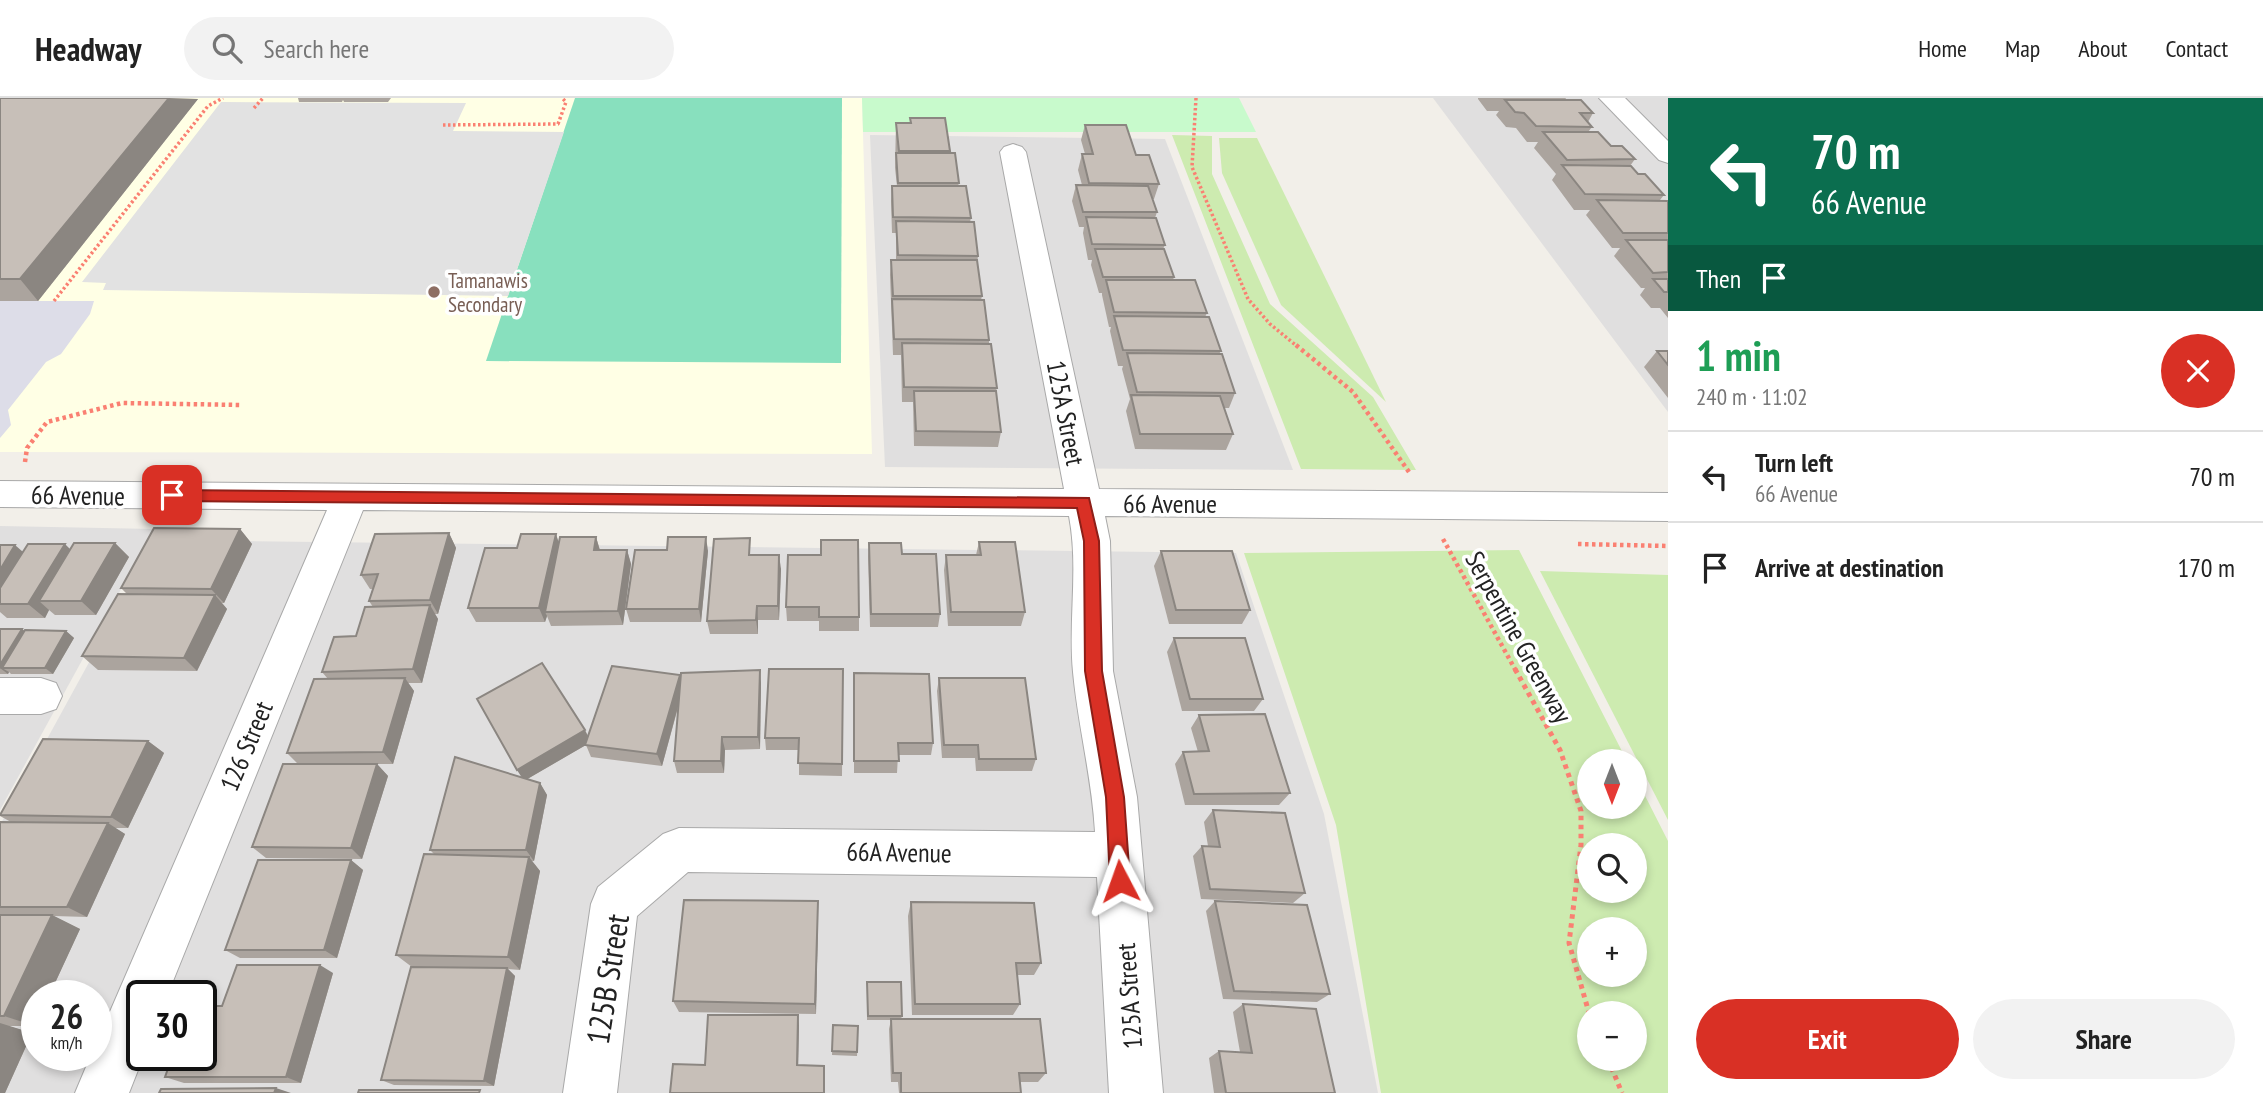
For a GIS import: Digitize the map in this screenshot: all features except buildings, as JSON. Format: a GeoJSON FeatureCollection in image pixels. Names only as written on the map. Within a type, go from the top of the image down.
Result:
{"type":"FeatureCollection","features":[{"type":"Feature","properties":{"kind":"street"},"geometry":{"type":"LineString","coordinates":[[1611,98],[1668,155]]}},
{"type":"Feature","properties":{"kind":"street","name":"125A Street"},"geometry":{"type":"LineString","coordinates":[[1013,152],[1092,541],[1093,671],[1115,797],[1136,1093]]}},
{"type":"Feature","properties":{"kind":"street","name":"66 Avenue"},"geometry":{"type":"LineString","coordinates":[[0,494],[1668,507]]}},
{"type":"Feature","properties":{"kind":"street","name":"126 Street"},"geometry":{"type":"LineString","coordinates":[[149,980],[350,497]]}},
{"type":"Feature","properties":{"kind":"street"},"geometry":{"type":"LineString","coordinates":[[0,696],[41,696]]}},
{"type":"Feature","properties":{"kind":"street","name":"66A Avenue"},"geometry":{"type":"LineString","coordinates":[[679,850],[1118,855]]}},
{"type":"Feature","properties":{"kind":"street","name":"125B Street"},"geometry":{"type":"LineString","coordinates":[[590,1093],[615,904],[679,850]]}},
{"type":"Feature","properties":{"kind":"street","name":"126 Street"},"geometry":{"type":"LineString","coordinates":[[102,1093],[126,1035]]}},
{"type":"Feature","properties":{"kind":"path"},"geometry":{"type":"LineString","coordinates":[[54,301],[208,106],[223,98]]}},
{"type":"Feature","properties":{"kind":"path"},"geometry":{"type":"LineString","coordinates":[[254,108],[262,98]]}},
{"type":"Feature","properties":{"kind":"path"},"geometry":{"type":"LineString","coordinates":[[443,125],[558,124],[566,102],[562,98]]}},
{"type":"Feature","properties":{"kind":"path"},"geometry":{"type":"LineString","coordinates":[[1196,98],[1192,167],[1248,299],[1269,324],[1353,392],[1414,479]]}},
{"type":"Feature","properties":{"kind":"path"},"geometry":{"type":"LineString","coordinates":[[28,469],[23,458],[27,448],[47,422],[122,403],[242,405]]}},
{"type":"Feature","properties":{"kind":"path","name":"Serpentine Greenway"},"geometry":{"type":"LineString","coordinates":[[1440,533],[1560,750],[1581,811],[1581,845],[1569,943],[1586,1001]]}},
{"type":"Feature","properties":{"kind":"path"},"geometry":{"type":"LineString","coordinates":[[1578,544],[1668,546]]}},
{"type":"Feature","properties":{"kind":"path"},"geometry":{"type":"LineString","coordinates":[[1613,1071],[1622,1093]]}},
{"type":"Feature","properties":{"kind":"shaded area","name":"Tamanawis Secondary"},"geometry":{"type":"Polygon","coordinates":[[[0,98],[862,98],[872,454],[0,452],[0,98]]]}},
{"type":"Feature","properties":{"kind":"shaded area"},"geometry":{"type":"Polygon","coordinates":[[[1433,98],[1668,98],[1668,412],[1433,98]]]}},
{"type":"Feature","properties":{"kind":"shaded area"},"geometry":{"type":"Polygon","coordinates":[[[221,102],[466,103],[453,131],[564,132],[508,296],[103,290],[106,283],[82,282],[221,102]]]}},
{"type":"Feature","properties":{"kind":"shaded area"},"geometry":{"type":"Polygon","coordinates":[[[870,135],[1165,139],[1293,470],[885,467],[870,135]]]}},
{"type":"Feature","properties":{"kind":"shaded area"},"geometry":{"type":"Polygon","coordinates":[[[0,301],[94,301],[90,314],[61,354],[46,362],[8,410],[11,425],[0,438],[0,301]]]}},
{"type":"Feature","properties":{"kind":"shaded area"},"geometry":{"type":"Polygon","coordinates":[[[0,526],[154,529],[0,810],[0,526]]]}},
{"type":"Feature","properties":{"kind":"shaded area"},"geometry":{"type":"Polygon","coordinates":[[[156,540],[1236,553],[1324,814],[1378,1093],[0,1093],[0,825],[156,540]]]}},
{"type":"Feature","properties":{"kind":"green space"},"geometry":{"type":"Polygon","coordinates":[[[575,98],[842,98],[841,363],[486,361],[575,98]]]}},
{"type":"Feature","properties":{"kind":"green space"},"geometry":{"type":"Polygon","coordinates":[[[862,98],[1239,98],[1256,132],[863,132],[862,98]]]}},
{"type":"Feature","properties":{"kind":"green space"},"geometry":{"type":"Polygon","coordinates":[[[1172,135],[1212,136],[1212,174],[1270,304],[1373,397],[1416,470],[1301,469],[1172,135]]]}},
{"type":"Feature","properties":{"kind":"green space"},"geometry":{"type":"Polygon","coordinates":[[[1219,138],[1257,138],[1386,402],[1281,305],[1222,173],[1219,138]]]}},
{"type":"Feature","properties":{"kind":"green space"},"geometry":{"type":"Polygon","coordinates":[[[1519,550],[1621,749],[1577,749],[1577,819],[1647,819],[1647,800],[1668,841],[1668,1093],[1381,1093],[1336,825],[1244,553],[1519,550]]]}},
{"type":"Feature","properties":{"kind":"green space"},"geometry":{"type":"Polygon","coordinates":[[[1540,571],[1668,575],[1668,820],[1647,779],[1647,749],[1632,749],[1540,571]]]}},
{"type":"Feature","properties":{"kind":"place","name":"Tamanawis Secondary"},"geometry":{"type":"Point","coordinates":[434,292]}},
{"type":"Feature","properties":{"kind":"route"},"geometry":{"type":"LineString","coordinates":[[172,495],[1084,502],[1092,541],[1093,671],[1115,797],[1120,881]]}}]}
